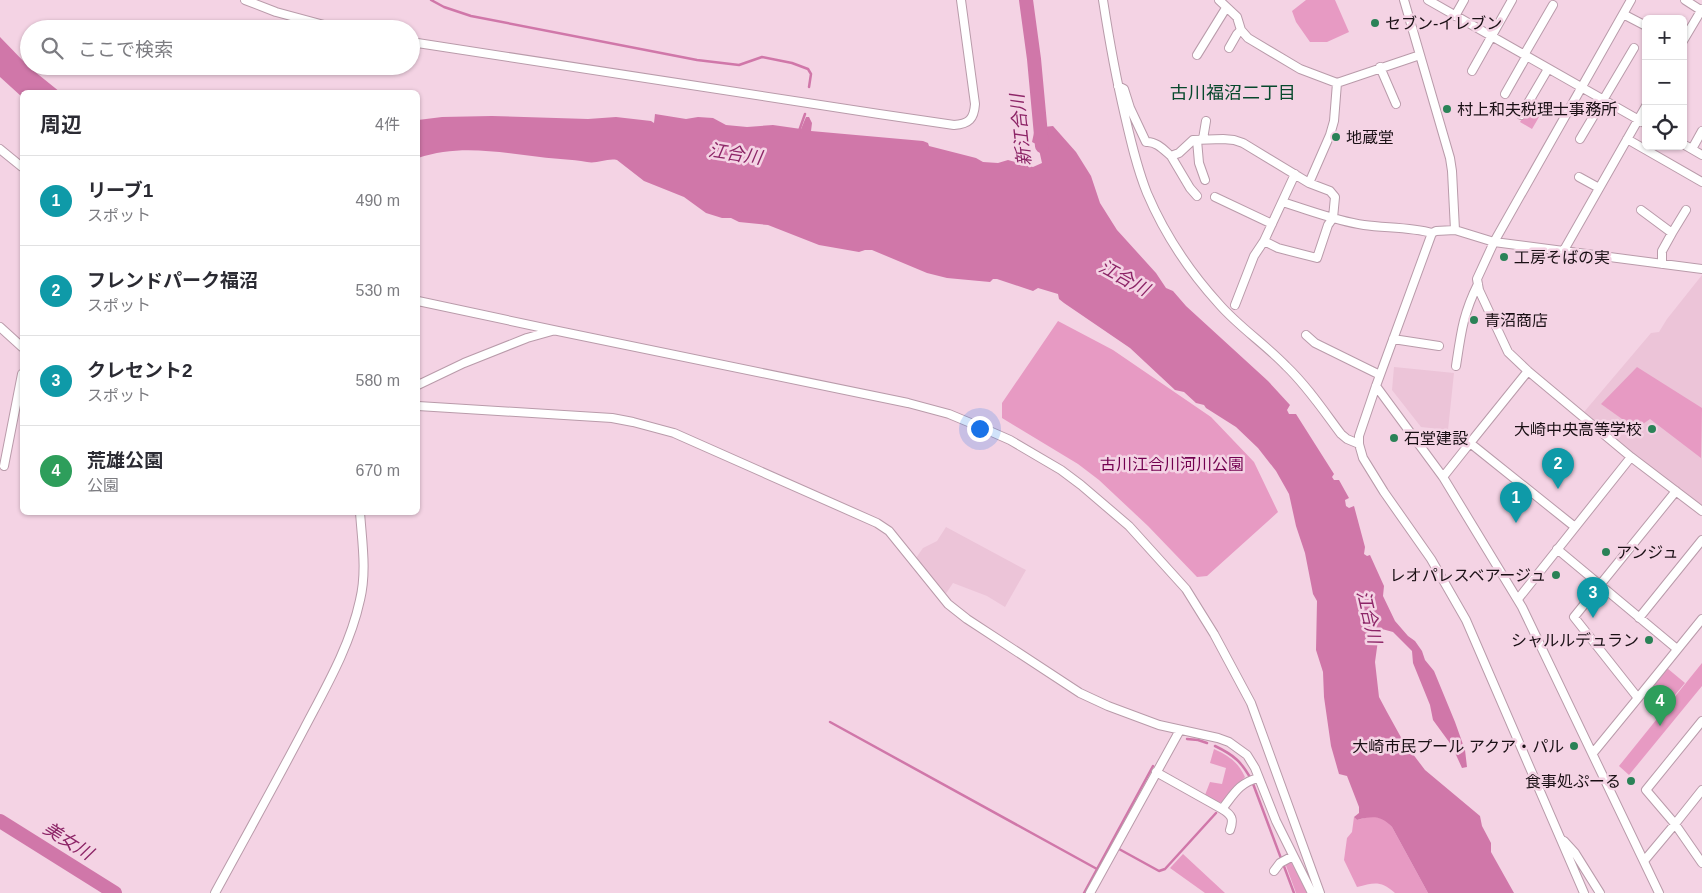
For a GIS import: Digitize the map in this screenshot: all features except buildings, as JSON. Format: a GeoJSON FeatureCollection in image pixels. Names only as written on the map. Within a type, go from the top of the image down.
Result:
{"type":"FeatureCollection","features":[{"type":"Feature","properties":{"kind":"street"},"geometry":{"type":"LineString","coordinates":[[245,0],[276,12],[306,20]]}},
{"type":"Feature","properties":{"kind":"street"},"geometry":{"type":"LineString","coordinates":[[420,43],[954,125],[970,121],[974,115],[975,104],[960,0]]}},
{"type":"Feature","properties":{"kind":"street"},"geometry":{"type":"LineString","coordinates":[[1103,0],[1118,86],[1138,171],[1158,217],[1183,259],[1219,304],[1233,319],[1285,365],[1309,391],[1341,434],[1359,444]]}},
{"type":"Feature","properties":{"kind":"street"},"geometry":{"type":"LineString","coordinates":[[1404,0],[1450,158],[1455,230]]}},
{"type":"Feature","properties":{"kind":"street"},"geometry":{"type":"LineString","coordinates":[[1428,0],[1642,122]]}},
{"type":"Feature","properties":{"kind":"street"},"geometry":{"type":"LineString","coordinates":[[1455,16],[1464,0]]}},
{"type":"Feature","properties":{"kind":"street"},"geometry":{"type":"LineString","coordinates":[[1472,71],[1512,0]]}},
{"type":"Feature","properties":{"kind":"street"},"geometry":{"type":"LineString","coordinates":[[1632,0],[1494,242],[1477,279],[1486,305],[1508,352],[1631,457],[1702,511]]}},
{"type":"Feature","properties":{"kind":"street"},"geometry":{"type":"LineString","coordinates":[[1685,0],[1702,10],[1687,34]]}},
{"type":"Feature","properties":{"kind":"street"},"geometry":{"type":"LineString","coordinates":[[1197,55],[1225,3],[1237,17],[1241,30],[1248,38],[1300,69],[1337,83],[1420,55]]}},
{"type":"Feature","properties":{"kind":"street"},"geometry":{"type":"LineString","coordinates":[[1505,94],[1553,5]]}},
{"type":"Feature","properties":{"kind":"street"},"geometry":{"type":"LineString","coordinates":[[1623,14],[1642,24]]}},
{"type":"Feature","properties":{"kind":"street"},"geometry":{"type":"LineString","coordinates":[[1229,48],[1241,30]]}},
{"type":"Feature","properties":{"kind":"street"},"geometry":{"type":"LineString","coordinates":[[1580,139],[1634,48]]}},
{"type":"Feature","properties":{"kind":"street"},"geometry":{"type":"LineString","coordinates":[[1380,68],[1396,104]]}},
{"type":"Feature","properties":{"kind":"street"},"geometry":{"type":"LineString","coordinates":[[1521,115],[1548,69]]}},
{"type":"Feature","properties":{"kind":"street"},"geometry":{"type":"LineString","coordinates":[[1309,183],[1330,135],[1336,110],[1337,83]]}},
{"type":"Feature","properties":{"kind":"street"},"geometry":{"type":"LineString","coordinates":[[1118,86],[1124,89],[1130,108],[1146,142],[1150,141],[1156,144],[1172,156],[1190,188],[1197,196]]}},
{"type":"Feature","properties":{"kind":"street"},"geometry":{"type":"LineString","coordinates":[[1564,250],[1642,113]]}},
{"type":"Feature","properties":{"kind":"street"},"geometry":{"type":"LineString","coordinates":[[1205,180],[1199,163],[1200,139],[1206,121]]}},
{"type":"Feature","properties":{"kind":"street"},"geometry":{"type":"LineString","coordinates":[[1692,149],[1702,131]]}},
{"type":"Feature","properties":{"kind":"street"},"geometry":{"type":"LineString","coordinates":[[1627,139],[1702,182]]}},
{"type":"Feature","properties":{"kind":"street"},"geometry":{"type":"LineString","coordinates":[[1172,156],[1179,153],[1193,140],[1234,140],[1309,183],[1333,194],[1336,202],[1333,218],[1328,225],[1317,258],[1278,248],[1264,241]]}},
{"type":"Feature","properties":{"kind":"street"},"geometry":{"type":"LineString","coordinates":[[1687,146],[1702,155]]}},
{"type":"Feature","properties":{"kind":"street"},"geometry":{"type":"LineString","coordinates":[[0,149],[20,165]]}},
{"type":"Feature","properties":{"kind":"street"},"geometry":{"type":"LineString","coordinates":[[1235,305],[1254,256],[1264,241],[1295,174]]}},
{"type":"Feature","properties":{"kind":"street"},"geometry":{"type":"LineString","coordinates":[[1579,177],[1599,188]]}},
{"type":"Feature","properties":{"kind":"street"},"geometry":{"type":"LineString","coordinates":[[1215,197],[1272,224]]}},
{"type":"Feature","properties":{"kind":"street"},"geometry":{"type":"LineString","coordinates":[[1282,202],[1362,225],[1432,233],[1455,230],[1494,242],[1702,269]]}},
{"type":"Feature","properties":{"kind":"street"},"geometry":{"type":"LineString","coordinates":[[1640,210],[1672,233]]}},
{"type":"Feature","properties":{"kind":"street"},"geometry":{"type":"LineString","coordinates":[[1662,264],[1662,252],[1686,210]]}},
{"type":"Feature","properties":{"kind":"street"},"geometry":{"type":"LineString","coordinates":[[1432,233],[1361,427],[1359,444],[1363,458],[1384,492],[1431,559],[1466,620],[1584,893]]}},
{"type":"Feature","properties":{"kind":"street"},"geometry":{"type":"LineString","coordinates":[[1456,366],[1461,327],[1468,305],[1478,284]]}},
{"type":"Feature","properties":{"kind":"street"},"geometry":{"type":"LineString","coordinates":[[420,300],[908,403],[949,414],[985,429],[1010,440],[1061,470],[1129,526],[1154,552],[1186,589],[1214,634],[1251,703],[1320,893]]}},
{"type":"Feature","properties":{"kind":"street"},"geometry":{"type":"LineString","coordinates":[[0,327],[20,345]]}},
{"type":"Feature","properties":{"kind":"street"},"geometry":{"type":"LineString","coordinates":[[420,384],[473,359],[527,338],[554,330]]}},
{"type":"Feature","properties":{"kind":"street"},"geometry":{"type":"LineString","coordinates":[[1306,335],[1315,343],[1380,375]]}},
{"type":"Feature","properties":{"kind":"street"},"geometry":{"type":"LineString","coordinates":[[1393,339],[1439,346]]}},
{"type":"Feature","properties":{"kind":"street"},"geometry":{"type":"LineString","coordinates":[[1443,477],[1528,370]]}},
{"type":"Feature","properties":{"kind":"street"},"geometry":{"type":"LineString","coordinates":[[4,466],[20,384]]}},
{"type":"Feature","properties":{"kind":"street"},"geometry":{"type":"LineString","coordinates":[[1376,386],[1443,477],[1518,599],[1659,893]]}},
{"type":"Feature","properties":{"kind":"street"},"geometry":{"type":"LineString","coordinates":[[420,406],[612,418],[633,422],[674,434],[877,523],[889,531],[948,604],[967,619],[1080,693],[1108,706],[1159,725],[1229,742],[1247,755],[1255,768],[1257,778],[1276,820],[1286,860],[1312,893]]}},
{"type":"Feature","properties":{"kind":"street"},"geometry":{"type":"LineString","coordinates":[[1470,443],[1575,527]]}},
{"type":"Feature","properties":{"kind":"street"},"geometry":{"type":"LineString","coordinates":[[1518,599],[1631,457]]}},
{"type":"Feature","properties":{"kind":"street"},"geometry":{"type":"LineString","coordinates":[[1638,698],[1574,617],[1676,491]]}},
{"type":"Feature","properties":{"kind":"street"},"geometry":{"type":"LineString","coordinates":[[215,893],[342,657],[360,599],[364,571],[360,515]]}},
{"type":"Feature","properties":{"kind":"street"},"geometry":{"type":"LineString","coordinates":[[1639,618],[1702,540]]}},
{"type":"Feature","properties":{"kind":"street"},"geometry":{"type":"LineString","coordinates":[[1556,549],[1677,649]]}},
{"type":"Feature","properties":{"kind":"street"},"geometry":{"type":"LineString","coordinates":[[1593,753],[1702,619]]}},
{"type":"Feature","properties":{"kind":"street"},"geometry":{"type":"LineString","coordinates":[[1702,721],[1646,790],[1674,824],[1702,863]]}},
{"type":"Feature","properties":{"kind":"street"},"geometry":{"type":"LineString","coordinates":[[1090,893],[1180,730]]}},
{"type":"Feature","properties":{"kind":"street"},"geometry":{"type":"LineString","coordinates":[[1156,772],[1230,814],[1233,818],[1230,830]]}},
{"type":"Feature","properties":{"kind":"street"},"geometry":{"type":"LineString","coordinates":[[1222,809],[1247,781],[1257,778]]}},
{"type":"Feature","properties":{"kind":"street"},"geometry":{"type":"LineString","coordinates":[[1644,861],[1702,790]]}},
{"type":"Feature","properties":{"kind":"street"},"geometry":{"type":"LineString","coordinates":[[1560,836],[1575,852],[1600,893]]}},
{"type":"Feature","properties":{"kind":"street"},"geometry":{"type":"LineString","coordinates":[[1274,871],[1286,860]]}},
{"type":"Feature","properties":{"kind":"shaded area","name":"大崎中央高等学校"},"geometry":{"type":"Polygon","coordinates":[[[1702,275],[1702,505],[1621,445],[1584,412],[1651,333],[1659,332],[1702,275]]]}},
{"type":"Feature","properties":{"kind":"shaded area"},"geometry":{"type":"Polygon","coordinates":[[[1394,367],[1454,373],[1448,430],[1421,427],[1392,390],[1394,367]]]}},
{"type":"Feature","properties":{"kind":"shaded area"},"geometry":{"type":"Polygon","coordinates":[[[946,527],[1026,570],[1005,607],[987,596],[953,583],[945,595],[927,575],[916,558],[923,548],[937,541],[946,527]]]}},
{"type":"Feature","properties":{"kind":"green space"},"geometry":{"type":"Polygon","coordinates":[[[1306,0],[1335,0],[1349,32],[1327,42],[1310,42],[1296,22],[1292,11],[1306,0]]]}},
{"type":"Feature","properties":{"kind":"green space"},"geometry":{"type":"Polygon","coordinates":[[[1534,98],[1546,105],[1532,129],[1520,122],[1534,98]]]}},
{"type":"Feature","properties":{"kind":"green space","name":"古川江合川河川公園"},"geometry":{"type":"Polygon","coordinates":[[[1058,321],[1113,350],[1211,417],[1254,462],[1278,512],[1207,576],[1197,577],[1148,526],[1099,480],[1078,464],[1002,418],[1002,403],[1058,321]]]}},
{"type":"Feature","properties":{"kind":"green space"},"geometry":{"type":"Polygon","coordinates":[[[1637,367],[1702,408],[1701,458],[1650,419],[1636,429],[1601,404],[1637,367]]]}},
{"type":"Feature","properties":{"kind":"green space"},"geometry":{"type":"Polygon","coordinates":[[[1702,663],[1702,686],[1629,775],[1619,766],[1702,663]]]}},
{"type":"Feature","properties":{"kind":"green space"},"geometry":{"type":"Polygon","coordinates":[[[1667,668],[1685,683],[1660,713],[1643,698],[1667,668]]]}},
{"type":"Feature","properties":{"kind":"green space"},"geometry":{"type":"Polygon","coordinates":[[[1214,749],[1232,760],[1245,777],[1223,802],[1218,802],[1205,795],[1210,782],[1222,784],[1226,768],[1210,763],[1214,749]]]}},
{"type":"Feature","properties":{"kind":"green space"},"geometry":{"type":"Polygon","coordinates":[[[1372,816],[1385,819],[1392,827],[1428,893],[1395,893],[1381,884],[1368,884],[1357,887],[1344,860],[1347,838],[1352,832],[1354,817],[1357,820],[1372,816]]]}},
{"type":"Feature","properties":{"kind":"green space"},"geometry":{"type":"Polygon","coordinates":[[[1183,854],[1225,893],[1205,893],[1170,868],[1183,854]]]}},
{"type":"Feature","properties":{"kind":"green space"},"geometry":{"type":"Polygon","coordinates":[[[1290,860],[1307,893],[1296,893],[1285,863],[1290,860]]]}},
{"type":"Feature","properties":{"kind":"water"},"geometry":{"type":"Polygon","coordinates":[[[0,37],[20,58],[20,75],[39,75],[58,90],[20,90],[20,95],[0,77],[0,37]]]}},
{"type":"Feature","properties":{"kind":"water","name":"江合川"},"geometry":{"type":"Polygon","coordinates":[[[655,114],[686,119],[698,117],[713,118],[726,125],[747,127],[773,125],[801,129],[806,117],[809,117],[812,123],[811,131],[923,141],[928,143],[929,146],[976,158],[983,162],[998,163],[1008,160],[1033,167],[1042,163],[1038,145],[1032,142],[1035,128],[1053,126],[1076,152],[1091,176],[1100,203],[1117,230],[1156,273],[1166,288],[1173,291],[1186,306],[1268,381],[1290,405],[1287,410],[1289,414],[1296,414],[1334,474],[1332,477],[1334,480],[1339,480],[1349,498],[1345,500],[1346,506],[1349,508],[1354,506],[1365,547],[1364,554],[1370,555],[1384,586],[1383,596],[1395,621],[1415,641],[1422,651],[1425,660],[1434,671],[1465,750],[1467,767],[1462,768],[1452,746],[1433,720],[1430,705],[1413,663],[1412,651],[1393,632],[1382,629],[1379,633],[1375,662],[1379,697],[1403,741],[1425,770],[1480,816],[1482,826],[1491,843],[1491,852],[1514,893],[1428,893],[1392,827],[1380,818],[1372,817],[1357,820],[1354,817],[1359,813],[1359,807],[1347,776],[1339,774],[1331,746],[1324,697],[1323,672],[1316,650],[1317,601],[1313,594],[1305,553],[1296,526],[1289,494],[1276,471],[1258,448],[1236,427],[1204,405],[1196,403],[1184,392],[1175,390],[1130,348],[1064,303],[1059,299],[1058,294],[1038,288],[1033,291],[997,279],[993,279],[990,282],[947,278],[927,273],[872,250],[859,252],[819,245],[768,225],[722,218],[706,213],[684,197],[644,181],[617,160],[591,162],[479,150],[448,151],[420,157],[420,120],[442,117],[492,116],[588,119],[616,117],[651,121],[654,123],[655,114]]]}},
{"type":"Feature","properties":{"kind":"waterway"},"geometry":{"type":"LineString","coordinates":[[431,0],[444,7],[471,16],[697,60],[739,65],[762,57],[792,63],[808,69],[811,74],[809,87]]}},
{"type":"Feature","properties":{"kind":"waterway","name":"新江合川"},"geometry":{"type":"LineString","coordinates":[[1026,0],[1034,59],[1042,146]]}},
{"type":"Feature","properties":{"kind":"waterway"},"geometry":{"type":"LineString","coordinates":[[799,131],[805,114]]}},
{"type":"Feature","properties":{"kind":"waterway"},"geometry":{"type":"LineString","coordinates":[[830,722],[1097,869]]}},
{"type":"Feature","properties":{"kind":"waterway"},"geometry":{"type":"LineString","coordinates":[[1187,739],[1207,743]]}},
{"type":"Feature","properties":{"kind":"waterway"},"geometry":{"type":"LineString","coordinates":[[1215,746],[1237,760],[1252,781],[1294,893]]}},
{"type":"Feature","properties":{"kind":"waterway"},"geometry":{"type":"LineString","coordinates":[[1084,893],[1153,766]]}},
{"type":"Feature","properties":{"kind":"waterway"},"geometry":{"type":"LineString","coordinates":[[1119,849],[1159,871],[1165,869],[1216,813]]}},
{"type":"Feature","properties":{"kind":"waterway","name":"美女川"},"geometry":{"type":"LineString","coordinates":[[0,821],[115,893]]}},
{"type":"Feature","properties":{"kind":"place","name":"セブン-イレブン"},"geometry":{"type":"Point","coordinates":[1375,23]}},
{"type":"Feature","properties":{"kind":"place","name":"村上和夫税理士事務所"},"geometry":{"type":"Point","coordinates":[1447,109]}},
{"type":"Feature","properties":{"kind":"place","name":"地蔵堂"},"geometry":{"type":"Point","coordinates":[1336,137]}},
{"type":"Feature","properties":{"kind":"place","name":"工房そばの実"},"geometry":{"type":"Point","coordinates":[1504,257]}},
{"type":"Feature","properties":{"kind":"place","name":"青沼商店"},"geometry":{"type":"Point","coordinates":[1474,320]}},
{"type":"Feature","properties":{"kind":"place","name":"大崎中央高等学校"},"geometry":{"type":"Point","coordinates":[1652,429]}},
{"type":"Feature","properties":{"kind":"place","name":"石堂建設"},"geometry":{"type":"Point","coordinates":[1394,438]}},
{"type":"Feature","properties":{"kind":"place","name":"フレンドパーク福沼"},"geometry":{"type":"Point","coordinates":[1558,489]}},
{"type":"Feature","properties":{"kind":"place","name":"リーブ1"},"geometry":{"type":"Point","coordinates":[1516,523]}},
{"type":"Feature","properties":{"kind":"place","name":"アンジュ"},"geometry":{"type":"Point","coordinates":[1606,552]}},
{"type":"Feature","properties":{"kind":"place","name":"レオパレスベアージュ"},"geometry":{"type":"Point","coordinates":[1556,575]}},
{"type":"Feature","properties":{"kind":"place","name":"クレセント2"},"geometry":{"type":"Point","coordinates":[1593,618]}},
{"type":"Feature","properties":{"kind":"place","name":"シャルルデュラン"},"geometry":{"type":"Point","coordinates":[1649,640]}},
{"type":"Feature","properties":{"kind":"place","name":"荒雄公園"},"geometry":{"type":"Point","coordinates":[1660,726]}},
{"type":"Feature","properties":{"kind":"place","name":"大崎市民プール アクア・パル"},"geometry":{"type":"Point","coordinates":[1574,746]}},
{"type":"Feature","properties":{"kind":"place","name":"食事処ぷーる"},"geometry":{"type":"Point","coordinates":[1631,781]}},
{"type":"Feature","properties":{"kind":"district","name":"古川福沼二丁目"},"geometry":{"type":"Point","coordinates":[1233,93]}}]}
